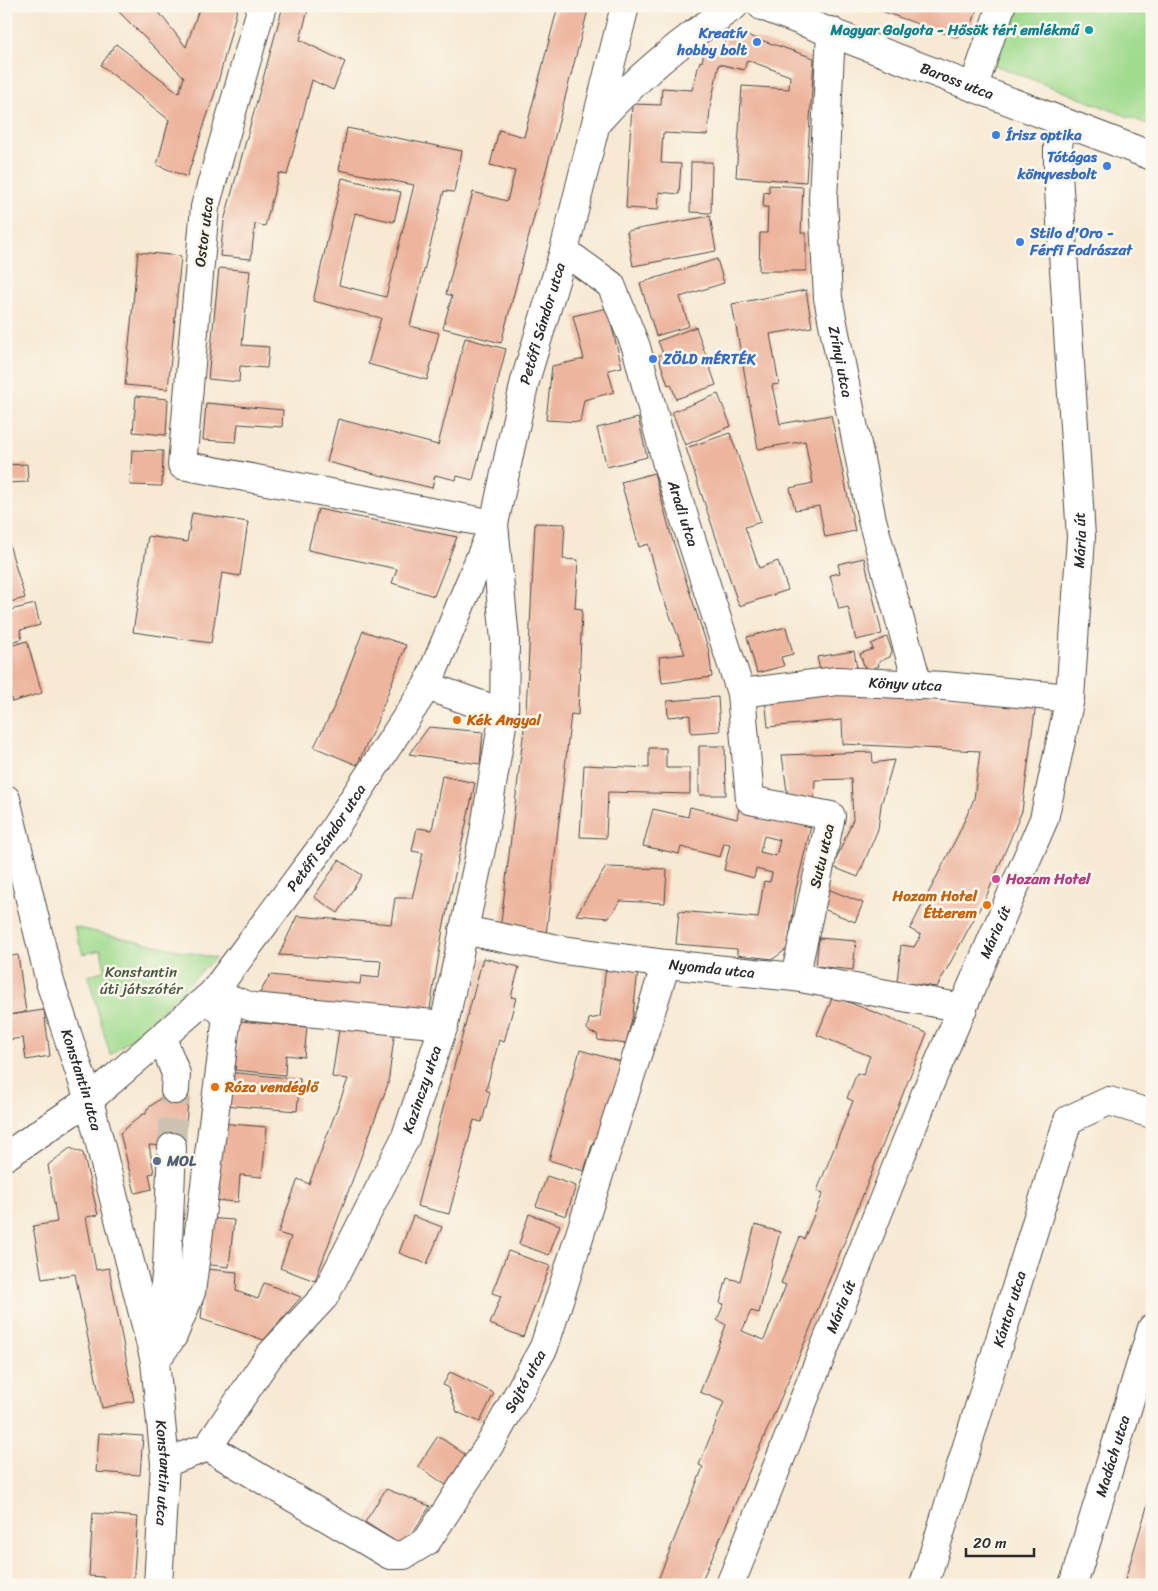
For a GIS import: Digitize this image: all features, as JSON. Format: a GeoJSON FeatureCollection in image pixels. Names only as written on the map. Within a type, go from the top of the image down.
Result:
{"type":"FeatureCollection","features":[{"type":"Feature","properties":{"kind":"street","name":"Ostor utca"},"geometry":{"type":"LineString","coordinates":[[262,6],[205,207],[182,465],[494,524]]}},
{"type":"Feature","properties":{"kind":"street","name":"Petőfi Sándor utca"},"geometry":{"type":"LineString","coordinates":[[6,1156],[89,1100],[211,995],[324,844],[427,686],[494,524],[525,381],[564,251],[625,6]]}},
{"type":"Feature","properties":{"kind":"street","name":"Petőfi Sándor utca"},"geometry":{"type":"LineString","coordinates":[[595,124],[625,90],[734,6]]}},
{"type":"Feature","properties":{"kind":"street","name":"Baross utca"},"geometry":{"type":"LineString","coordinates":[[762,6],[1152,156]]}},
{"type":"Feature","properties":{"kind":"street"},"geometry":{"type":"LineString","coordinates":[[974,86],[1001,6]]}},
{"type":"Feature","properties":{"kind":"street","name":"Zrínyi utca"},"geometry":{"type":"LineString","coordinates":[[831,31],[824,199],[828,298],[872,520],[918,685]]}},
{"type":"Feature","properties":{"kind":"street","name":"Mária út"},"geometry":{"type":"LineString","coordinates":[[730,1585],[927,1090],[1044,819],[1070,698],[1081,537],[1058,174],[1058,146],[1062,121]]}},
{"type":"Feature","properties":{"kind":"street","name":"Aradi utca"},"geometry":{"type":"LineString","coordinates":[[564,251],[610,286],[632,339],[666,461],[741,692],[750,800]]}},
{"type":"Feature","properties":{"kind":"street","name":"Petőfi Sándor utca"},"geometry":{"type":"LineString","coordinates":[[494,524],[504,640],[504,712]]}},
{"type":"Feature","properties":{"kind":"street","name":"Könyv utca"},"geometry":{"type":"LineString","coordinates":[[741,692],[836,681],[918,685],[1070,698]]}},
{"type":"Feature","properties":{"kind":"street"},"geometry":{"type":"LineString","coordinates":[[427,686],[504,712]]}},
{"type":"Feature","properties":{"kind":"street","name":"Kazinczy utca"},"geometry":{"type":"LineString","coordinates":[[208,1447],[269,1356],[324,1297],[405,1138],[444,1025],[483,839],[504,712]]}},
{"type":"Feature","properties":{"kind":"street","name":"Konstantin utca"},"geometry":{"type":"LineString","coordinates":[[6,799],[50,982],[89,1100],[155,1361],[165,1463],[158,1585]]}},
{"type":"Feature","properties":{"kind":"street","name":"Sutu utca"},"geometry":{"type":"LineString","coordinates":[[750,800],[831,816],[795,976]]}},
{"type":"Feature","properties":{"kind":"street","name":"Nyomda utca"},"geometry":{"type":"LineString","coordinates":[[463,930],[563,950],[666,964],[795,976],[963,1008]]}},
{"type":"Feature","properties":{"kind":"street","name":"Sajtó utca"},"geometry":{"type":"LineString","coordinates":[[208,1447],[390,1555],[404,1555],[427,1542],[492,1441],[544,1347],[666,964]]}},
{"type":"Feature","properties":{"kind":"street"},"geometry":{"type":"LineString","coordinates":[[211,995],[252,1007],[444,1025]]}},
{"type":"Feature","properties":{"kind":"street"},"geometry":{"type":"LineString","coordinates":[[155,1361],[173,1336],[191,1292],[227,1016],[211,995]]}},
{"type":"Feature","properties":{"kind":"street"},"geometry":{"type":"LineString","coordinates":[[162,1038],[176,1074],[175,1090]]}},
{"type":"Feature","properties":{"kind":"street","name":"Kántor utca"},"geometry":{"type":"LineString","coordinates":[[924,1585],[1068,1120],[1109,1101],[1152,1114]]}},
{"type":"Feature","properties":{"kind":"street"},"geometry":{"type":"LineString","coordinates":[[155,1361],[167,1268],[172,1147]]}},
{"type":"Feature","properties":{"kind":"street","name":"Madách utca"},"geometry":{"type":"LineString","coordinates":[[1074,1585],[1152,1328]]}},
{"type":"Feature","properties":{"kind":"street"},"geometry":{"type":"LineString","coordinates":[[165,1463],[208,1447]]}},
{"type":"Feature","properties":{"kind":"green space"},"geometry":{"type":"Polygon","coordinates":[[[1001,6],[1152,6],[1152,126],[984,61],[1001,6]]]}},
{"type":"Feature","properties":{"kind":"green space","name":"Konstantin úti játszótér"},"geometry":{"type":"Polygon","coordinates":[[[74,927],[215,958],[143,1030],[110,1055],[88,976],[105,970],[101,950],[83,954],[74,927]]]}},
{"type":"Feature","properties":{"kind":"building"},"geometry":{"type":"Polygon","coordinates":[[[117,6],[154,6],[186,47],[200,6],[238,6],[217,86],[187,177],[157,165],[169,120],[101,65],[116,44],[179,93],[184,77],[115,8],[117,6]]]}},
{"type":"Feature","properties":{"kind":"building"},"geometry":{"type":"Polygon","coordinates":[[[283,6],[309,6],[300,40],[345,62],[333,90],[312,80],[287,175],[279,173],[265,226],[255,224],[251,259],[220,256],[224,221],[283,6]]]}},
{"type":"Feature","properties":{"kind":"building"},"geometry":{"type":"Polygon","coordinates":[[[558,6],[589,6],[501,343],[443,328],[452,296],[446,294],[473,192],[507,201],[515,171],[490,165],[499,130],[524,137],[558,6]]]}},
{"type":"Feature","properties":{"kind":"building"},"geometry":{"type":"Polygon","coordinates":[[[867,6],[978,6],[970,31],[955,37],[867,6]]]}},
{"type":"Feature","properties":{"kind":"building"},"geometry":{"type":"Polygon","coordinates":[[[728,29],[814,58],[806,182],[736,177],[742,86],[789,89],[790,76],[747,60],[744,70],[719,64],[710,108],[708,135],[663,133],[661,163],[681,164],[679,194],[659,192],[658,210],[626,208],[632,104],[661,105],[662,88],[692,90],[700,61],[702,62],[705,46],[724,49],[728,29]]]}},
{"type":"Feature","properties":{"kind":"building"},"geometry":{"type":"Polygon","coordinates":[[[347,128],[462,151],[454,192],[444,191],[410,326],[439,333],[427,380],[368,364],[381,318],[313,301],[342,178],[401,192],[394,222],[355,213],[339,285],[386,297],[414,185],[339,170],[347,128]]]}},
{"type":"Feature","properties":{"kind":"building"},"geometry":{"type":"Polygon","coordinates":[[[691,162],[712,162],[711,213],[690,212],[691,162]]]}},
{"type":"Feature","properties":{"kind":"building"},"geometry":{"type":"Polygon","coordinates":[[[769,185],[803,187],[801,233],[806,233],[806,271],[759,271],[760,233],[767,233],[768,207],[763,207],[764,192],[769,193],[769,185]]]}},
{"type":"Feature","properties":{"kind":"building"},"geometry":{"type":"Polygon","coordinates":[[[710,216],[716,251],[633,266],[627,231],[710,216]]]}},
{"type":"Feature","properties":{"kind":"building"},"geometry":{"type":"Polygon","coordinates":[[[138,252],[181,256],[168,389],[125,385],[138,252]]]}},
{"type":"Feature","properties":{"kind":"building"},"geometry":{"type":"Polygon","coordinates":[[[717,259],[724,283],[680,297],[689,326],[656,336],[640,283],[717,259]]]}},
{"type":"Feature","properties":{"kind":"building"},"geometry":{"type":"Polygon","coordinates":[[[219,268],[250,271],[242,345],[269,347],[267,368],[240,366],[239,382],[208,379],[219,268]]]}},
{"type":"Feature","properties":{"kind":"building"},"geometry":{"type":"Polygon","coordinates":[[[806,290],[812,327],[770,334],[779,384],[772,385],[780,424],[831,415],[855,531],[825,537],[819,506],[795,510],[790,488],[813,483],[805,441],[758,449],[732,304],[806,290]]]}},
{"type":"Feature","properties":{"kind":"building"},"geometry":{"type":"Polygon","coordinates":[[[607,308],[622,367],[608,370],[614,392],[584,400],[580,422],[546,420],[552,366],[584,359],[573,316],[607,308]]]}},
{"type":"Feature","properties":{"kind":"building"},"geometry":{"type":"Polygon","coordinates":[[[696,327],[716,385],[676,399],[671,384],[668,385],[658,356],[663,354],[658,341],[696,327]]]}},
{"type":"Feature","properties":{"kind":"building"},"geometry":{"type":"Polygon","coordinates":[[[465,338],[506,349],[473,480],[457,476],[456,480],[435,475],[432,488],[327,462],[338,419],[438,445],[465,338]]]}},
{"type":"Feature","properties":{"kind":"building"},"geometry":{"type":"Polygon","coordinates":[[[718,394],[731,426],[685,445],[672,412],[718,394]]]}},
{"type":"Feature","properties":{"kind":"building"},"geometry":{"type":"Polygon","coordinates":[[[136,396],[168,399],[166,435],[133,432],[136,396]]]}},
{"type":"Feature","properties":{"kind":"building"},"geometry":{"type":"Polygon","coordinates":[[[206,403],[283,410],[282,427],[238,424],[236,442],[203,440],[206,403]]]}},
{"type":"Feature","properties":{"kind":"building"},"geometry":{"type":"Polygon","coordinates":[[[638,418],[647,457],[607,467],[597,428],[638,418]]]}},
{"type":"Feature","properties":{"kind":"building"},"geometry":{"type":"Polygon","coordinates":[[[730,433],[761,522],[745,527],[759,568],[778,561],[788,590],[739,606],[686,448],[730,433]]]}},
{"type":"Feature","properties":{"kind":"building"},"geometry":{"type":"Polygon","coordinates":[[[132,450],[163,451],[162,486],[130,485],[132,450]]]}},
{"type":"Feature","properties":{"kind":"building"},"geometry":{"type":"Polygon","coordinates":[[[27,464],[28,482],[6,483],[6,465],[27,464]]]}},
{"type":"Feature","properties":{"kind":"building"},"geometry":{"type":"Polygon","coordinates":[[[654,473],[672,538],[709,651],[712,677],[662,683],[659,657],[685,654],[664,600],[648,544],[639,547],[621,482],[654,473]]]}},
{"type":"Feature","properties":{"kind":"building"},"geometry":{"type":"Polygon","coordinates":[[[318,509],[457,537],[434,596],[392,583],[397,569],[308,550],[318,509]]]}},
{"type":"Feature","properties":{"kind":"building"},"geometry":{"type":"Polygon","coordinates":[[[192,513],[248,522],[240,576],[222,573],[211,643],[133,632],[148,536],[187,542],[192,513]]]}},
{"type":"Feature","properties":{"kind":"building"},"geometry":{"type":"Polygon","coordinates":[[[535,523],[565,524],[563,559],[578,560],[575,608],[582,609],[578,715],[571,714],[546,935],[500,930],[526,712],[535,523]]]}},
{"type":"Feature","properties":{"kind":"building"},"geometry":{"type":"Polygon","coordinates":[[[6,534],[25,598],[6,603],[6,534]]]}},
{"type":"Feature","properties":{"kind":"building"},"geometry":{"type":"Polygon","coordinates":[[[864,558],[882,634],[856,640],[848,607],[839,609],[830,575],[840,573],[838,564],[864,558]]]}},
{"type":"Feature","properties":{"kind":"building"},"geometry":{"type":"Polygon","coordinates":[[[35,604],[40,625],[20,630],[22,639],[6,643],[6,611],[35,604]]]}},
{"type":"Feature","properties":{"kind":"building"},"geometry":{"type":"Polygon","coordinates":[[[786,627],[793,654],[781,657],[784,666],[757,673],[747,637],[786,627]]]}},
{"type":"Feature","properties":{"kind":"building"},"geometry":{"type":"Polygon","coordinates":[[[363,631],[406,645],[377,722],[357,765],[314,747],[334,707],[363,631]]]}},
{"type":"Feature","properties":{"kind":"building"},"geometry":{"type":"Polygon","coordinates":[[[887,637],[892,651],[890,657],[878,662],[879,666],[866,671],[860,654],[873,649],[871,644],[887,637]]]}},
{"type":"Feature","properties":{"kind":"building"},"geometry":{"type":"Polygon","coordinates":[[[27,641],[42,693],[12,702],[6,682],[6,647],[27,641]]]}},
{"type":"Feature","properties":{"kind":"building"},"geometry":{"type":"Polygon","coordinates":[[[854,651],[857,668],[821,675],[817,657],[854,651]]]}},
{"type":"Feature","properties":{"kind":"building"},"geometry":{"type":"Polygon","coordinates":[[[839,691],[1036,703],[1022,811],[987,895],[937,987],[897,982],[901,945],[914,947],[921,935],[910,929],[958,835],[974,799],[980,751],[843,744],[842,720],[768,727],[765,697],[839,691]]]}},
{"type":"Feature","properties":{"kind":"building"},"geometry":{"type":"Polygon","coordinates":[[[718,697],[720,731],[691,733],[690,715],[668,717],[667,701],[718,697]]]}},
{"type":"Feature","properties":{"kind":"building"},"geometry":{"type":"Polygon","coordinates":[[[429,727],[483,732],[480,764],[409,754],[429,727]]]}},
{"type":"Feature","properties":{"kind":"building"},"geometry":{"type":"Polygon","coordinates":[[[699,746],[725,746],[726,795],[699,795],[699,746]]]}},
{"type":"Feature","properties":{"kind":"building"},"geometry":{"type":"Polygon","coordinates":[[[649,748],[666,748],[666,768],[690,768],[690,794],[608,792],[606,838],[580,837],[584,765],[649,768],[649,748]]]}},
{"type":"Feature","properties":{"kind":"building"},"geometry":{"type":"Polygon","coordinates":[[[872,752],[873,763],[894,760],[881,805],[878,829],[858,877],[833,867],[853,819],[851,779],[815,780],[814,800],[788,798],[782,755],[872,752]]]}},
{"type":"Feature","properties":{"kind":"building"},"geometry":{"type":"Polygon","coordinates":[[[442,776],[475,783],[443,929],[429,1015],[257,998],[270,975],[360,984],[361,976],[379,978],[381,961],[279,955],[297,916],[391,924],[395,898],[412,898],[423,853],[412,851],[417,828],[432,830],[442,776]]]}},
{"type":"Feature","properties":{"kind":"building"},"geometry":{"type":"Polygon","coordinates":[[[690,807],[737,819],[739,808],[811,826],[796,889],[788,948],[773,959],[737,955],[737,949],[676,944],[679,911],[758,918],[764,881],[770,882],[772,873],[756,869],[754,878],[724,870],[730,844],[724,843],[720,857],[681,847],[679,854],[643,846],[653,809],[688,817],[690,807]],[[764,836],[760,852],[776,856],[780,840],[764,836]]]}},
{"type":"Feature","properties":{"kind":"building"},"geometry":{"type":"Polygon","coordinates":[[[339,860],[362,875],[338,913],[314,897],[339,860]]]}},
{"type":"Feature","properties":{"kind":"building"},"geometry":{"type":"Polygon","coordinates":[[[606,867],[667,869],[665,903],[620,901],[609,918],[576,915],[606,867]]]}},
{"type":"Feature","properties":{"kind":"building"},"geometry":{"type":"Polygon","coordinates":[[[825,888],[863,903],[855,922],[821,908],[825,888]]]}},
{"type":"Feature","properties":{"kind":"building"},"geometry":{"type":"Polygon","coordinates":[[[819,938],[856,941],[853,970],[816,966],[819,938]]]}},
{"type":"Feature","properties":{"kind":"building"},"geometry":{"type":"Polygon","coordinates":[[[18,955],[26,1012],[9,1015],[44,1010],[50,1056],[26,1060],[23,1038],[6,1040],[6,957],[18,955]]]}},
{"type":"Feature","properties":{"kind":"building"},"geometry":{"type":"Polygon","coordinates":[[[483,958],[519,967],[511,997],[516,998],[504,1042],[499,1040],[486,1090],[490,1092],[482,1122],[474,1120],[449,1214],[417,1206],[483,958]]]}},
{"type":"Feature","properties":{"kind":"building"},"geometry":{"type":"Polygon","coordinates":[[[606,967],[638,971],[633,1014],[626,1044],[598,1040],[597,1034],[591,1033],[587,1029],[589,1019],[600,1017],[606,967]]]}},
{"type":"Feature","properties":{"kind":"building"},"geometry":{"type":"Polygon","coordinates":[[[833,996],[927,1033],[800,1354],[700,1585],[656,1585],[703,1467],[699,1465],[724,1402],[700,1392],[726,1325],[717,1320],[724,1304],[720,1303],[727,1278],[740,1281],[755,1225],[780,1232],[759,1313],[751,1311],[742,1331],[764,1340],[786,1285],[781,1283],[800,1237],[804,1239],[823,1193],[817,1191],[853,1101],[847,1098],[857,1073],[863,1075],[870,1056],[817,1035],[833,996]]]}},
{"type":"Feature","properties":{"kind":"building"},"geometry":{"type":"Polygon","coordinates":[[[239,1021],[307,1027],[304,1057],[286,1055],[285,1075],[235,1070],[239,1021]]]}},
{"type":"Feature","properties":{"kind":"building"},"geometry":{"type":"Polygon","coordinates":[[[340,1023],[395,1030],[388,1084],[315,1281],[280,1268],[291,1237],[278,1233],[298,1179],[309,1184],[348,1079],[332,1077],[340,1023]]]}},
{"type":"Feature","properties":{"kind":"building"},"geometry":{"type":"Polygon","coordinates":[[[580,1050],[622,1062],[599,1145],[593,1142],[584,1171],[549,1160],[580,1050]]]}},
{"type":"Feature","properties":{"kind":"building"},"geometry":{"type":"Polygon","coordinates":[[[227,1072],[300,1079],[297,1111],[224,1105],[227,1072]]]}},
{"type":"Feature","properties":{"kind":"building"},"geometry":{"type":"Polygon","coordinates":[[[172,1089],[189,1090],[184,1147],[149,1145],[154,1173],[149,1174],[152,1189],[135,1193],[120,1133],[143,1114],[146,1114],[147,1109],[172,1089]]]}},
{"type":"Feature","properties":{"kind":"building"},"geometry":{"type":"Polygon","coordinates":[[[219,1123],[267,1127],[262,1177],[240,1175],[238,1202],[212,1200],[219,1123]]]}},
{"type":"Feature","properties":{"kind":"building"},"geometry":{"type":"Polygon","coordinates":[[[70,1148],[83,1153],[98,1215],[86,1217],[96,1270],[109,1268],[134,1401],[102,1408],[75,1274],[42,1279],[33,1226],[57,1222],[48,1165],[70,1148]]]}},
{"type":"Feature","properties":{"kind":"building"},"geometry":{"type":"Polygon","coordinates":[[[547,1176],[576,1186],[566,1216],[536,1206],[547,1176]]]}},
{"type":"Feature","properties":{"kind":"building"},"geometry":{"type":"Polygon","coordinates":[[[529,1214],[560,1225],[549,1255],[519,1244],[529,1214]]]}},
{"type":"Feature","properties":{"kind":"building"},"geometry":{"type":"Polygon","coordinates":[[[413,1216],[442,1227],[427,1264],[399,1253],[413,1216]]]}},
{"type":"Feature","properties":{"kind":"building"},"geometry":{"type":"Polygon","coordinates":[[[206,1218],[234,1220],[229,1267],[202,1264],[206,1218]]]}},
{"type":"Feature","properties":{"kind":"building"},"geometry":{"type":"Polygon","coordinates":[[[508,1251],[550,1266],[523,1337],[490,1324],[501,1296],[492,1293],[508,1251]]]}},
{"type":"Feature","properties":{"kind":"building"},"geometry":{"type":"Polygon","coordinates":[[[206,1269],[237,1272],[236,1291],[258,1299],[264,1283],[301,1297],[264,1340],[201,1319],[206,1269]]]}},
{"type":"Feature","properties":{"kind":"building"},"geometry":{"type":"Polygon","coordinates":[[[450,1372],[494,1393],[480,1422],[457,1412],[448,1388],[443,1385],[450,1372]]]}},
{"type":"Feature","properties":{"kind":"building"},"geometry":{"type":"Polygon","coordinates":[[[99,1433],[143,1436],[140,1475],[96,1472],[99,1433]]]}},
{"type":"Feature","properties":{"kind":"building"},"geometry":{"type":"Polygon","coordinates":[[[438,1436],[466,1455],[446,1485],[418,1466],[438,1436]]]}},
{"type":"Feature","properties":{"kind":"building"},"geometry":{"type":"Polygon","coordinates":[[[386,1489],[430,1506],[404,1547],[365,1522],[386,1489]]]}},
{"type":"Feature","properties":{"kind":"building"},"geometry":{"type":"Polygon","coordinates":[[[1152,1490],[1152,1585],[1130,1585],[1125,1580],[1152,1490]]]}},
{"type":"Feature","properties":{"kind":"building"},"geometry":{"type":"Polygon","coordinates":[[[93,1513],[138,1517],[133,1585],[104,1585],[104,1577],[89,1576],[93,1513]]]}},
{"type":"Feature","properties":{"kind":"tunnel"},"geometry":{"type":"LineString","coordinates":[[172,1147],[175,1090]]}},
{"type":"Feature","properties":{"kind":"place","name":"Magyar Golgota - Hősök téri emlékmű"},"geometry":{"type":"Point","coordinates":[1089,30]}},
{"type":"Feature","properties":{"kind":"place","name":"Kreatív hobby bolt"},"geometry":{"type":"Point","coordinates":[757,42]}},
{"type":"Feature","properties":{"kind":"place","name":"Írisz optika"},"geometry":{"type":"Point","coordinates":[996,135]}},
{"type":"Feature","properties":{"kind":"place","name":"Tótágas könyvesbolt"},"geometry":{"type":"Point","coordinates":[1107,166]}},
{"type":"Feature","properties":{"kind":"place","name":"Stilo d'Oro - Férfi Fodrászat"},"geometry":{"type":"Point","coordinates":[1020,242]}},
{"type":"Feature","properties":{"kind":"place","name":"ZÖLD mÉRTÉK"},"geometry":{"type":"Point","coordinates":[653,359]}},
{"type":"Feature","properties":{"kind":"place","name":"Kék Angyal"},"geometry":{"type":"Point","coordinates":[457,720]}},
{"type":"Feature","properties":{"kind":"place","name":"Hozam Hotel"},"geometry":{"type":"Point","coordinates":[996,879]}},
{"type":"Feature","properties":{"kind":"place","name":"Hozam Hotel Étterem"},"geometry":{"type":"Point","coordinates":[987,905]}},
{"type":"Feature","properties":{"kind":"place","name":"Róza vendéglő"},"geometry":{"type":"Point","coordinates":[215,1087]}},
{"type":"Feature","properties":{"kind":"place","name":"MOL"},"geometry":{"type":"Point","coordinates":[157,1161]}}]}
